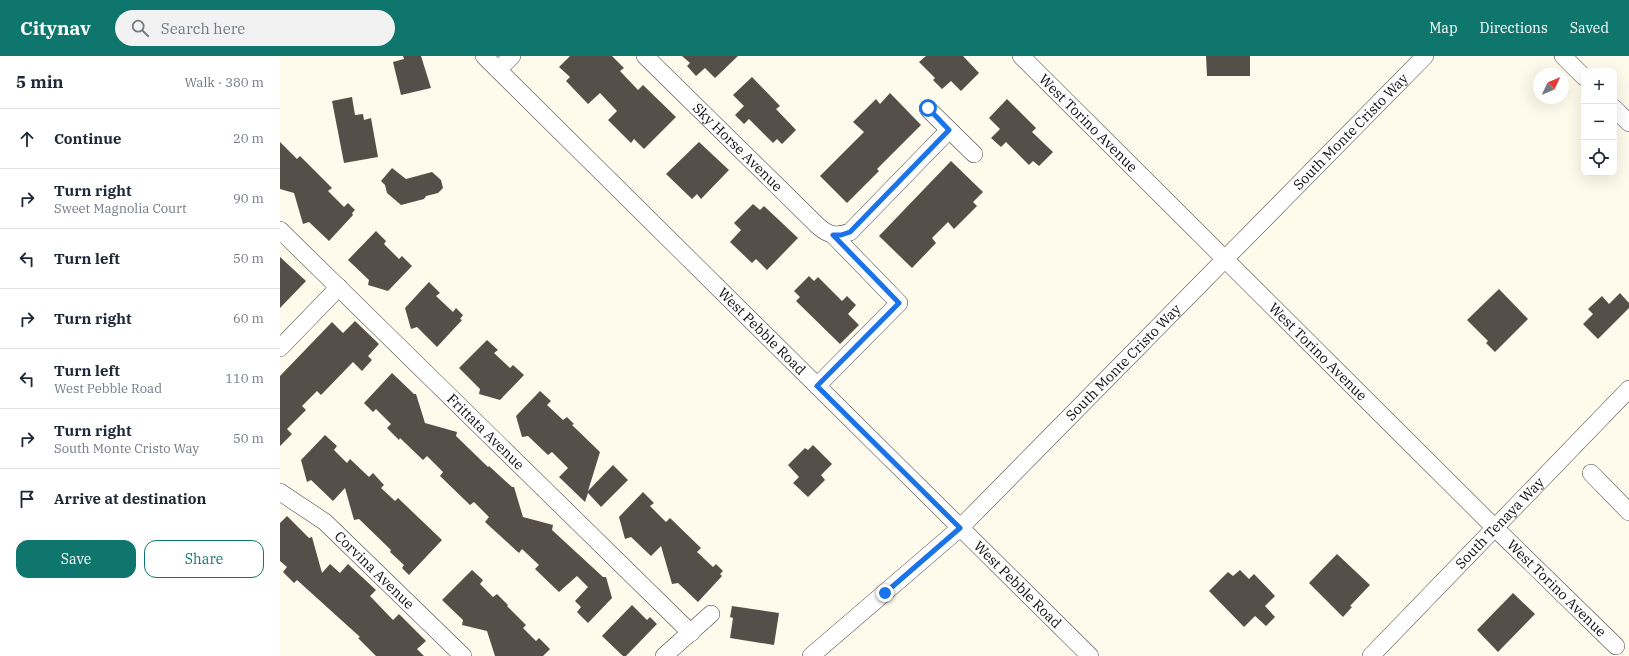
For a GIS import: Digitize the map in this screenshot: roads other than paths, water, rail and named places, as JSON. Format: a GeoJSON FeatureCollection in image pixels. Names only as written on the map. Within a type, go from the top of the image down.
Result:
{"type":"FeatureCollection","features":[{"type":"Feature","properties":{"kind":"street","name":"West Pebble Road"},"geometry":{"type":"LineString","coordinates":[[486,56],[498,70],[1090,656]]}},
{"type":"Feature","properties":{"kind":"street"},"geometry":{"type":"LineString","coordinates":[[498,70],[512,56]]}},
{"type":"Feature","properties":{"kind":"street","name":"Sky Horse Avenue"},"geometry":{"type":"LineString","coordinates":[[645,56],[818,226],[825,232],[833,235],[899,303],[817,386]]}},
{"type":"Feature","properties":{"kind":"street","name":"West Torino Avenue"},"geometry":{"type":"LineString","coordinates":[[1021,56],[1495,528],[1616,646]]}},
{"type":"Feature","properties":{"kind":"street","name":"South Monte Cristo Way"},"geometry":{"type":"LineString","coordinates":[[811,656],[960,528],[1425,56]]}},
{"type":"Feature","properties":{"kind":"street"},"geometry":{"type":"LineString","coordinates":[[1563,56],[1581,74]]}},
{"type":"Feature","properties":{"kind":"street"},"geometry":{"type":"LineString","coordinates":[[928,108],[974,154]]}},
{"type":"Feature","properties":{"kind":"street"},"geometry":{"type":"LineString","coordinates":[[1617,111],[1629,123]]}},
{"type":"Feature","properties":{"kind":"street"},"geometry":{"type":"LineString","coordinates":[[833,235],[841,235],[850,232],[949,130]]}},
{"type":"Feature","properties":{"kind":"street","name":"Frittata Avenue"},"geometry":{"type":"LineString","coordinates":[[280,230],[691,633]]}},
{"type":"Feature","properties":{"kind":"street"},"geometry":{"type":"LineString","coordinates":[[280,348],[339,287]]}},
{"type":"Feature","properties":{"kind":"street","name":"South Tenaya Way"},"geometry":{"type":"LineString","coordinates":[[1371,656],[1629,389]]}},
{"type":"Feature","properties":{"kind":"street"},"geometry":{"type":"LineString","coordinates":[[1591,473],[1629,512]]}},
{"type":"Feature","properties":{"kind":"street","name":"Corvina Avenue"},"geometry":{"type":"LineString","coordinates":[[280,492],[325,522],[463,656]]}},
{"type":"Feature","properties":{"kind":"street"},"geometry":{"type":"LineString","coordinates":[[664,656],[711,614]]}}]}
